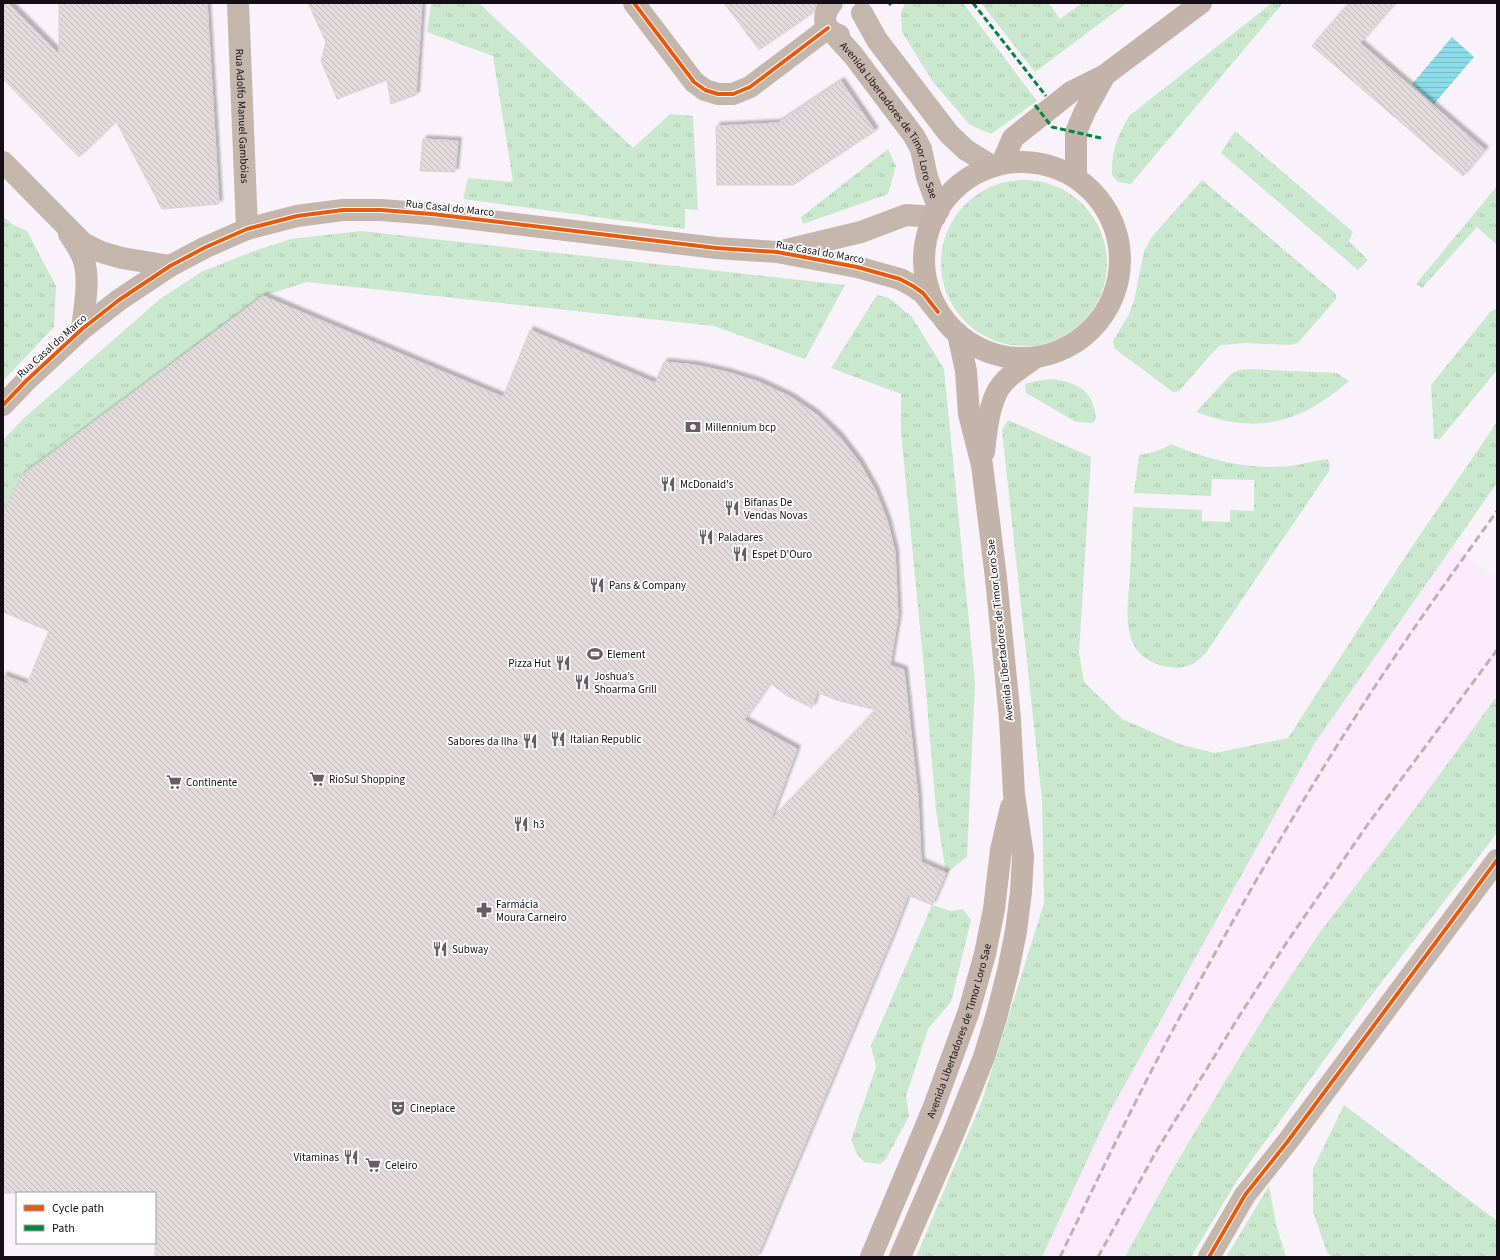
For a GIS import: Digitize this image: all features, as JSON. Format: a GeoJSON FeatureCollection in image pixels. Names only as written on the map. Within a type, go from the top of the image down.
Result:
{"type":"FeatureCollection","features":[{"type":"Feature","properties":{"kind":"main road"},"geometry":{"type":"LineString","coordinates":[[997,164],[1013,138],[1072,92],[1105,75],[1201,3]]}},
{"type":"Feature","properties":{"kind":"main road"},"geometry":{"type":"LineString","coordinates":[[1076,177],[1076,132],[1085,111],[1105,75]]}},
{"type":"Feature","properties":{"kind":"main road"},"geometry":{"type":"LineString","coordinates":[[1040,163],[1076,177],[1096,195],[1111,217],[1119,243],[1121,266],[1116,288],[1108,308],[1094,327],[1083,337],[1077,342],[1058,352],[1035,358],[1007,358],[981,349],[958,334],[938,312],[928,290],[924,270],[926,242],[930,225],[947,197],[964,180],[997,164],[1040,163]]}},
{"type":"Feature","properties":{"kind":"main road","name":"Avenida Libertadores de Timor Loro Sae"},"geometry":{"type":"LineString","coordinates":[[900,1257],[957,1125],[981,1064],[997,1014],[1008,970],[1016,931],[1021,892],[1023,856],[1014,794],[1010,719],[996,578],[982,465],[969,414],[966,371],[958,334]]}},
{"type":"Feature","properties":{"kind":"main road","name":"Avenida Libertadores de Timor Loro Sae"},"geometry":{"type":"LineString","coordinates":[[982,465],[988,419],[996,393],[1006,380],[1035,358]]}},
{"type":"Feature","properties":{"kind":"main road","name":"Avenida Libertadores de Timor Loro Sae"},"geometry":{"type":"LineString","coordinates":[[870,1257],[934,1109],[969,1011],[986,954],[994,909],[1001,850],[1014,794]]}},
{"type":"Feature","properties":{"kind":"main road"},"geometry":{"type":"LineString","coordinates":[[887,1218],[924,1201]]}},
{"type":"Feature","properties":{"kind":"street","name":"Rua Adolfo Manuel Gambóias"},"geometry":{"type":"LineString","coordinates":[[238,3],[247,230]]}},
{"type":"Feature","properties":{"kind":"street"},"geometry":{"type":"LineString","coordinates":[[634,3],[694,82],[705,90],[718,94],[733,94],[750,87],[826,17]]}},
{"type":"Feature","properties":{"kind":"street","name":"Avenida Libertadores de Timor Loro Sae"},"geometry":{"type":"LineString","coordinates":[[826,17],[842,36],[851,35],[858,30],[862,21],[859,6]]}},
{"type":"Feature","properties":{"kind":"street","name":"Avenida Libertadores de Timor Loro Sae"},"geometry":{"type":"LineString","coordinates":[[859,6],[877,40],[949,134],[966,150],[997,164]]}},
{"type":"Feature","properties":{"kind":"street","name":"Avenida Libertadores de Timor Loro Sae"},"geometry":{"type":"LineString","coordinates":[[826,17],[914,136],[921,149],[937,213]]}},
{"type":"Feature","properties":{"kind":"street"},"geometry":{"type":"LineString","coordinates":[[3,162],[60,222],[83,243],[101,252],[122,258],[170,266]]}},
{"type":"Feature","properties":{"kind":"street","name":"Rua Casal do Marco"},"geometry":{"type":"LineString","coordinates":[[3,405],[26,380],[82,329],[119,300],[170,266],[206,247],[247,230],[297,216],[343,210],[381,210],[432,214],[716,248],[778,252],[857,267],[900,279],[923,293],[938,312]]}},
{"type":"Feature","properties":{"kind":"street","name":"Rua Casal do Marco"},"geometry":{"type":"LineString","coordinates":[[778,252],[848,236],[906,215],[937,213]]}},
{"type":"Feature","properties":{"kind":"street"},"geometry":{"type":"LineString","coordinates":[[60,222],[78,247],[84,262],[86,289],[82,329]]}},
{"type":"Feature","properties":{"kind":"street"},"geometry":{"type":"LineString","coordinates":[[1209,1257],[1245,1195],[1288,1141],[1497,860]]}},
{"type":"Feature","properties":{"kind":"shaded area"},"geometry":{"type":"Polygon","coordinates":[[[1448,542],[1497,578],[1497,696],[1407,819],[1320,932],[1230,1073],[1174,1167],[1125,1257],[1042,1257],[1109,1113],[1316,741],[1448,542]]]}},
{"type":"Feature","properties":{"kind":"green space"},"geometry":{"type":"Polygon","coordinates":[[[431,3],[479,3],[633,148],[670,114],[693,116],[698,210],[685,209],[685,229],[463,199],[468,178],[513,182],[493,56],[427,32],[431,3]]]}},
{"type":"Feature","properties":{"kind":"green space"},"geometry":{"type":"Polygon","coordinates":[[[905,3],[963,3],[1037,101],[991,134],[970,125],[933,82],[902,32],[901,13],[905,3]]]}},
{"type":"Feature","properties":{"kind":"green space"},"geometry":{"type":"Polygon","coordinates":[[[981,3],[1049,3],[1060,19],[1082,3],[1127,3],[1035,72],[981,3]]]}},
{"type":"Feature","properties":{"kind":"green space"},"geometry":{"type":"Polygon","coordinates":[[[1272,3],[1283,3],[1131,184],[1118,182],[1112,175],[1114,151],[1121,131],[1129,116],[1272,3]]]}},
{"type":"Feature","properties":{"kind":"green space"},"geometry":{"type":"Polygon","coordinates":[[[1235,131],[1353,232],[1349,241],[1368,260],[1358,270],[1221,153],[1235,131]]]}},
{"type":"Feature","properties":{"kind":"green space"},"geometry":{"type":"Polygon","coordinates":[[[888,149],[896,166],[888,194],[803,224],[801,217],[888,149]]]}},
{"type":"Feature","properties":{"kind":"green space"},"geometry":{"type":"Polygon","coordinates":[[[1016,180],[1032,180],[1056,186],[1083,204],[1101,231],[1107,255],[1107,271],[1101,295],[1083,322],[1056,340],[1032,346],[1016,346],[992,340],[971,327],[960,316],[947,295],[941,271],[941,255],[947,231],[960,210],[971,199],[992,186],[1016,180]]]}},
{"type":"Feature","properties":{"kind":"green space"},"geometry":{"type":"Polygon","coordinates":[[[1202,180],[1336,294],[1336,299],[1298,343],[1289,345],[1246,343],[1221,345],[1179,391],[1173,392],[1114,348],[1113,341],[1129,314],[1134,301],[1144,251],[1151,238],[1202,180]]]}},
{"type":"Feature","properties":{"kind":"green space"},"geometry":{"type":"Polygon","coordinates":[[[1497,186],[1497,245],[1477,227],[1422,288],[1416,284],[1497,186]]]}},
{"type":"Feature","properties":{"kind":"green space"},"geometry":{"type":"Polygon","coordinates":[[[3,216],[12,224],[27,231],[56,286],[54,327],[3,381],[3,216]]]}},
{"type":"Feature","properties":{"kind":"green space"},"geometry":{"type":"Polygon","coordinates":[[[361,231],[845,285],[805,359],[714,326],[307,282],[263,296],[21,476],[3,514],[3,440],[23,419],[160,299],[201,272],[254,251],[291,239],[361,231]]]}},
{"type":"Feature","properties":{"kind":"green space"},"geometry":{"type":"Polygon","coordinates":[[[877,295],[889,298],[912,317],[944,369],[975,683],[967,857],[946,873],[936,810],[901,432],[901,394],[831,368],[877,295]]]}},
{"type":"Feature","properties":{"kind":"green space"},"geometry":{"type":"Polygon","coordinates":[[[1497,308],[1497,370],[1440,439],[1434,439],[1431,385],[1491,311],[1497,308]]]}},
{"type":"Feature","properties":{"kind":"green space"},"geometry":{"type":"Polygon","coordinates":[[[1250,369],[1337,373],[1349,381],[1313,407],[1296,415],[1277,421],[1239,423],[1218,419],[1196,412],[1232,373],[1250,369]]]}},
{"type":"Feature","properties":{"kind":"green space"},"geometry":{"type":"Polygon","coordinates":[[[1053,379],[1071,383],[1084,390],[1092,401],[1096,419],[1093,423],[1076,422],[1026,393],[1025,384],[1053,379]]]}},
{"type":"Feature","properties":{"kind":"green space"},"geometry":{"type":"Polygon","coordinates":[[[1008,420],[1091,457],[1079,653],[1084,682],[1122,719],[1182,745],[1215,753],[1288,738],[1407,554],[1497,422],[1497,483],[1316,741],[1109,1113],[1042,1257],[916,1257],[982,1101],[1044,903],[1042,800],[1002,430],[1008,420]]]}},
{"type":"Feature","properties":{"kind":"green space"},"geometry":{"type":"Polygon","coordinates":[[[1171,444],[1199,455],[1243,465],[1274,467],[1289,466],[1328,459],[1330,466],[1329,471],[1205,654],[1191,665],[1177,668],[1160,665],[1148,660],[1138,651],[1131,639],[1128,611],[1133,507],[1202,510],[1202,521],[1230,522],[1230,510],[1254,511],[1254,480],[1212,479],[1211,496],[1134,493],[1139,455],[1155,451],[1171,444]]]}},
{"type":"Feature","properties":{"kind":"green space"},"geometry":{"type":"Polygon","coordinates":[[[1497,696],[1497,833],[1364,1005],[1238,1179],[1191,1257],[1125,1257],[1174,1167],[1230,1073],[1269,1009],[1320,932],[1407,819],[1497,696]]]}},
{"type":"Feature","properties":{"kind":"green space"},"geometry":{"type":"Polygon","coordinates":[[[932,905],[951,911],[963,909],[971,920],[951,1002],[928,1029],[906,1096],[909,1116],[886,1159],[880,1164],[864,1162],[857,1154],[851,1140],[876,1067],[871,1046],[932,905]]]}},
{"type":"Feature","properties":{"kind":"green space"},"geometry":{"type":"Polygon","coordinates":[[[1344,1105],[1497,1221],[1497,1257],[1332,1257],[1327,1252],[1313,1212],[1313,1169],[1344,1105]]]}},
{"type":"Feature","properties":{"kind":"green space"},"geometry":{"type":"Polygon","coordinates":[[[1269,1186],[1276,1224],[1286,1257],[1226,1257],[1269,1186]]]}},
{"type":"Feature","properties":{"kind":"water"},"geometry":{"type":"Polygon","coordinates":[[[1452,37],[1474,57],[1434,104],[1412,84],[1452,37]]]}},
{"type":"Feature","properties":{"kind":"building"},"geometry":{"type":"Polygon","coordinates":[[[3,3],[8,3],[59,54],[59,3],[207,3],[219,204],[162,209],[116,121],[79,157],[3,79],[3,3]]]}},
{"type":"Feature","properties":{"kind":"building"},"geometry":{"type":"Polygon","coordinates":[[[308,3],[422,3],[416,95],[391,104],[387,80],[337,99],[321,61],[326,42],[308,3]]]}},
{"type":"Feature","properties":{"kind":"building"},"geometry":{"type":"Polygon","coordinates":[[[724,3],[817,3],[814,12],[759,50],[724,3]]]}},
{"type":"Feature","properties":{"kind":"building"},"geometry":{"type":"Polygon","coordinates":[[[1349,3],[1395,3],[1360,43],[1485,150],[1463,176],[1312,46],[1349,3]]]}},
{"type":"Feature","properties":{"kind":"building"},"geometry":{"type":"Polygon","coordinates":[[[841,81],[875,131],[793,185],[717,185],[716,126],[778,123],[841,81]]]}},
{"type":"Feature","properties":{"kind":"building"},"geometry":{"type":"Polygon","coordinates":[[[423,139],[458,141],[455,172],[420,171],[423,139]]]}},
{"type":"Feature","properties":{"kind":"building","name":"RioSul Shopping"},"geometry":{"type":"Polygon","coordinates":[[[263,296],[503,397],[530,330],[655,383],[664,362],[695,365],[727,372],[759,382],[789,396],[816,414],[839,436],[859,462],[875,490],[887,520],[895,552],[898,617],[890,665],[904,670],[918,797],[921,862],[946,873],[932,905],[908,895],[894,932],[757,1257],[155,1257],[156,1192],[3,1193],[3,675],[27,684],[49,631],[3,612],[3,514],[21,476],[263,296]],[[770,683],[744,720],[797,749],[770,821],[876,710],[836,700],[817,692],[812,708],[786,695],[770,683]]]}},
{"type":"Feature","properties":{"kind":"railway"},"geometry":{"type":"LineString","coordinates":[[1060,1257],[1175,1025],[1271,854],[1388,666],[1497,511]]}},
{"type":"Feature","properties":{"kind":"railway"},"geometry":{"type":"LineString","coordinates":[[1098,1257],[1157,1150],[1238,1018],[1285,945],[1368,824],[1497,650]]}},
{"type":"Feature","properties":{"kind":"marked path"},"geometry":{"type":"LineString","coordinates":[[973,3],[1046,96]]}},
{"type":"Feature","properties":{"kind":"marked path"},"geometry":{"type":"LineString","coordinates":[[1035,105],[1052,127],[1101,138]]}},
{"type":"Feature","properties":{"kind":"cycle path"},"geometry":{"type":"LineString","coordinates":[[634,3],[694,82],[705,90],[718,94],[733,94],[750,87],[828,28]]}},
{"type":"Feature","properties":{"kind":"cycle path"},"geometry":{"type":"LineString","coordinates":[[3,405],[26,381],[82,329],[119,300],[170,266],[206,247],[247,229],[297,216],[343,210],[381,210],[432,214],[716,248],[777,252],[857,267],[900,279],[923,293],[938,312]]}},
{"type":"Feature","properties":{"kind":"cycle path"},"geometry":{"type":"LineString","coordinates":[[1209,1257],[1245,1195],[1288,1141],[1497,860]]}},
{"type":"Feature","properties":{"kind":"place","name":"Millennium bcp"},"geometry":{"type":"Point","coordinates":[693,427]}},
{"type":"Feature","properties":{"kind":"place","name":"McDonald's"},"geometry":{"type":"Point","coordinates":[668,484]}},
{"type":"Feature","properties":{"kind":"place","name":"Bifanas De Vendas Novas"},"geometry":{"type":"Point","coordinates":[732,508]}},
{"type":"Feature","properties":{"kind":"place","name":"Paladares"},"geometry":{"type":"Point","coordinates":[706,537]}},
{"type":"Feature","properties":{"kind":"place","name":"Espet D'Ouro"},"geometry":{"type":"Point","coordinates":[740,554]}},
{"type":"Feature","properties":{"kind":"place","name":"Pans & Company"},"geometry":{"type":"Point","coordinates":[597,585]}},
{"type":"Feature","properties":{"kind":"place","name":"Element"},"geometry":{"type":"Point","coordinates":[595,654]}},
{"type":"Feature","properties":{"kind":"place","name":"Pizza Hut"},"geometry":{"type":"Point","coordinates":[563,663]}},
{"type":"Feature","properties":{"kind":"place","name":"Joshua’s Shoarma Grill"},"geometry":{"type":"Point","coordinates":[582,682]}},
{"type":"Feature","properties":{"kind":"place","name":"Italian Republic"},"geometry":{"type":"Point","coordinates":[558,739]}},
{"type":"Feature","properties":{"kind":"place","name":"Sabores da Ilha"},"geometry":{"type":"Point","coordinates":[530,741]}},
{"type":"Feature","properties":{"kind":"place","name":"RioSul Shopping"},"geometry":{"type":"Point","coordinates":[317,779]}},
{"type":"Feature","properties":{"kind":"place","name":"Continente"},"geometry":{"type":"Point","coordinates":[174,782]}},
{"type":"Feature","properties":{"kind":"place","name":"h3"},"geometry":{"type":"Point","coordinates":[521,824]}},
{"type":"Feature","properties":{"kind":"place","name":"Farmácia Moura Carneiro"},"geometry":{"type":"Point","coordinates":[484,910]}},
{"type":"Feature","properties":{"kind":"place","name":"Subway"},"geometry":{"type":"Point","coordinates":[440,949]}},
{"type":"Feature","properties":{"kind":"place","name":"Cineplace"},"geometry":{"type":"Point","coordinates":[398,1108]}},
{"type":"Feature","properties":{"kind":"place","name":"Vitaminas"},"geometry":{"type":"Point","coordinates":[351,1157]}},
{"type":"Feature","properties":{"kind":"place","name":"Celeiro"},"geometry":{"type":"Point","coordinates":[373,1165]}}]}
